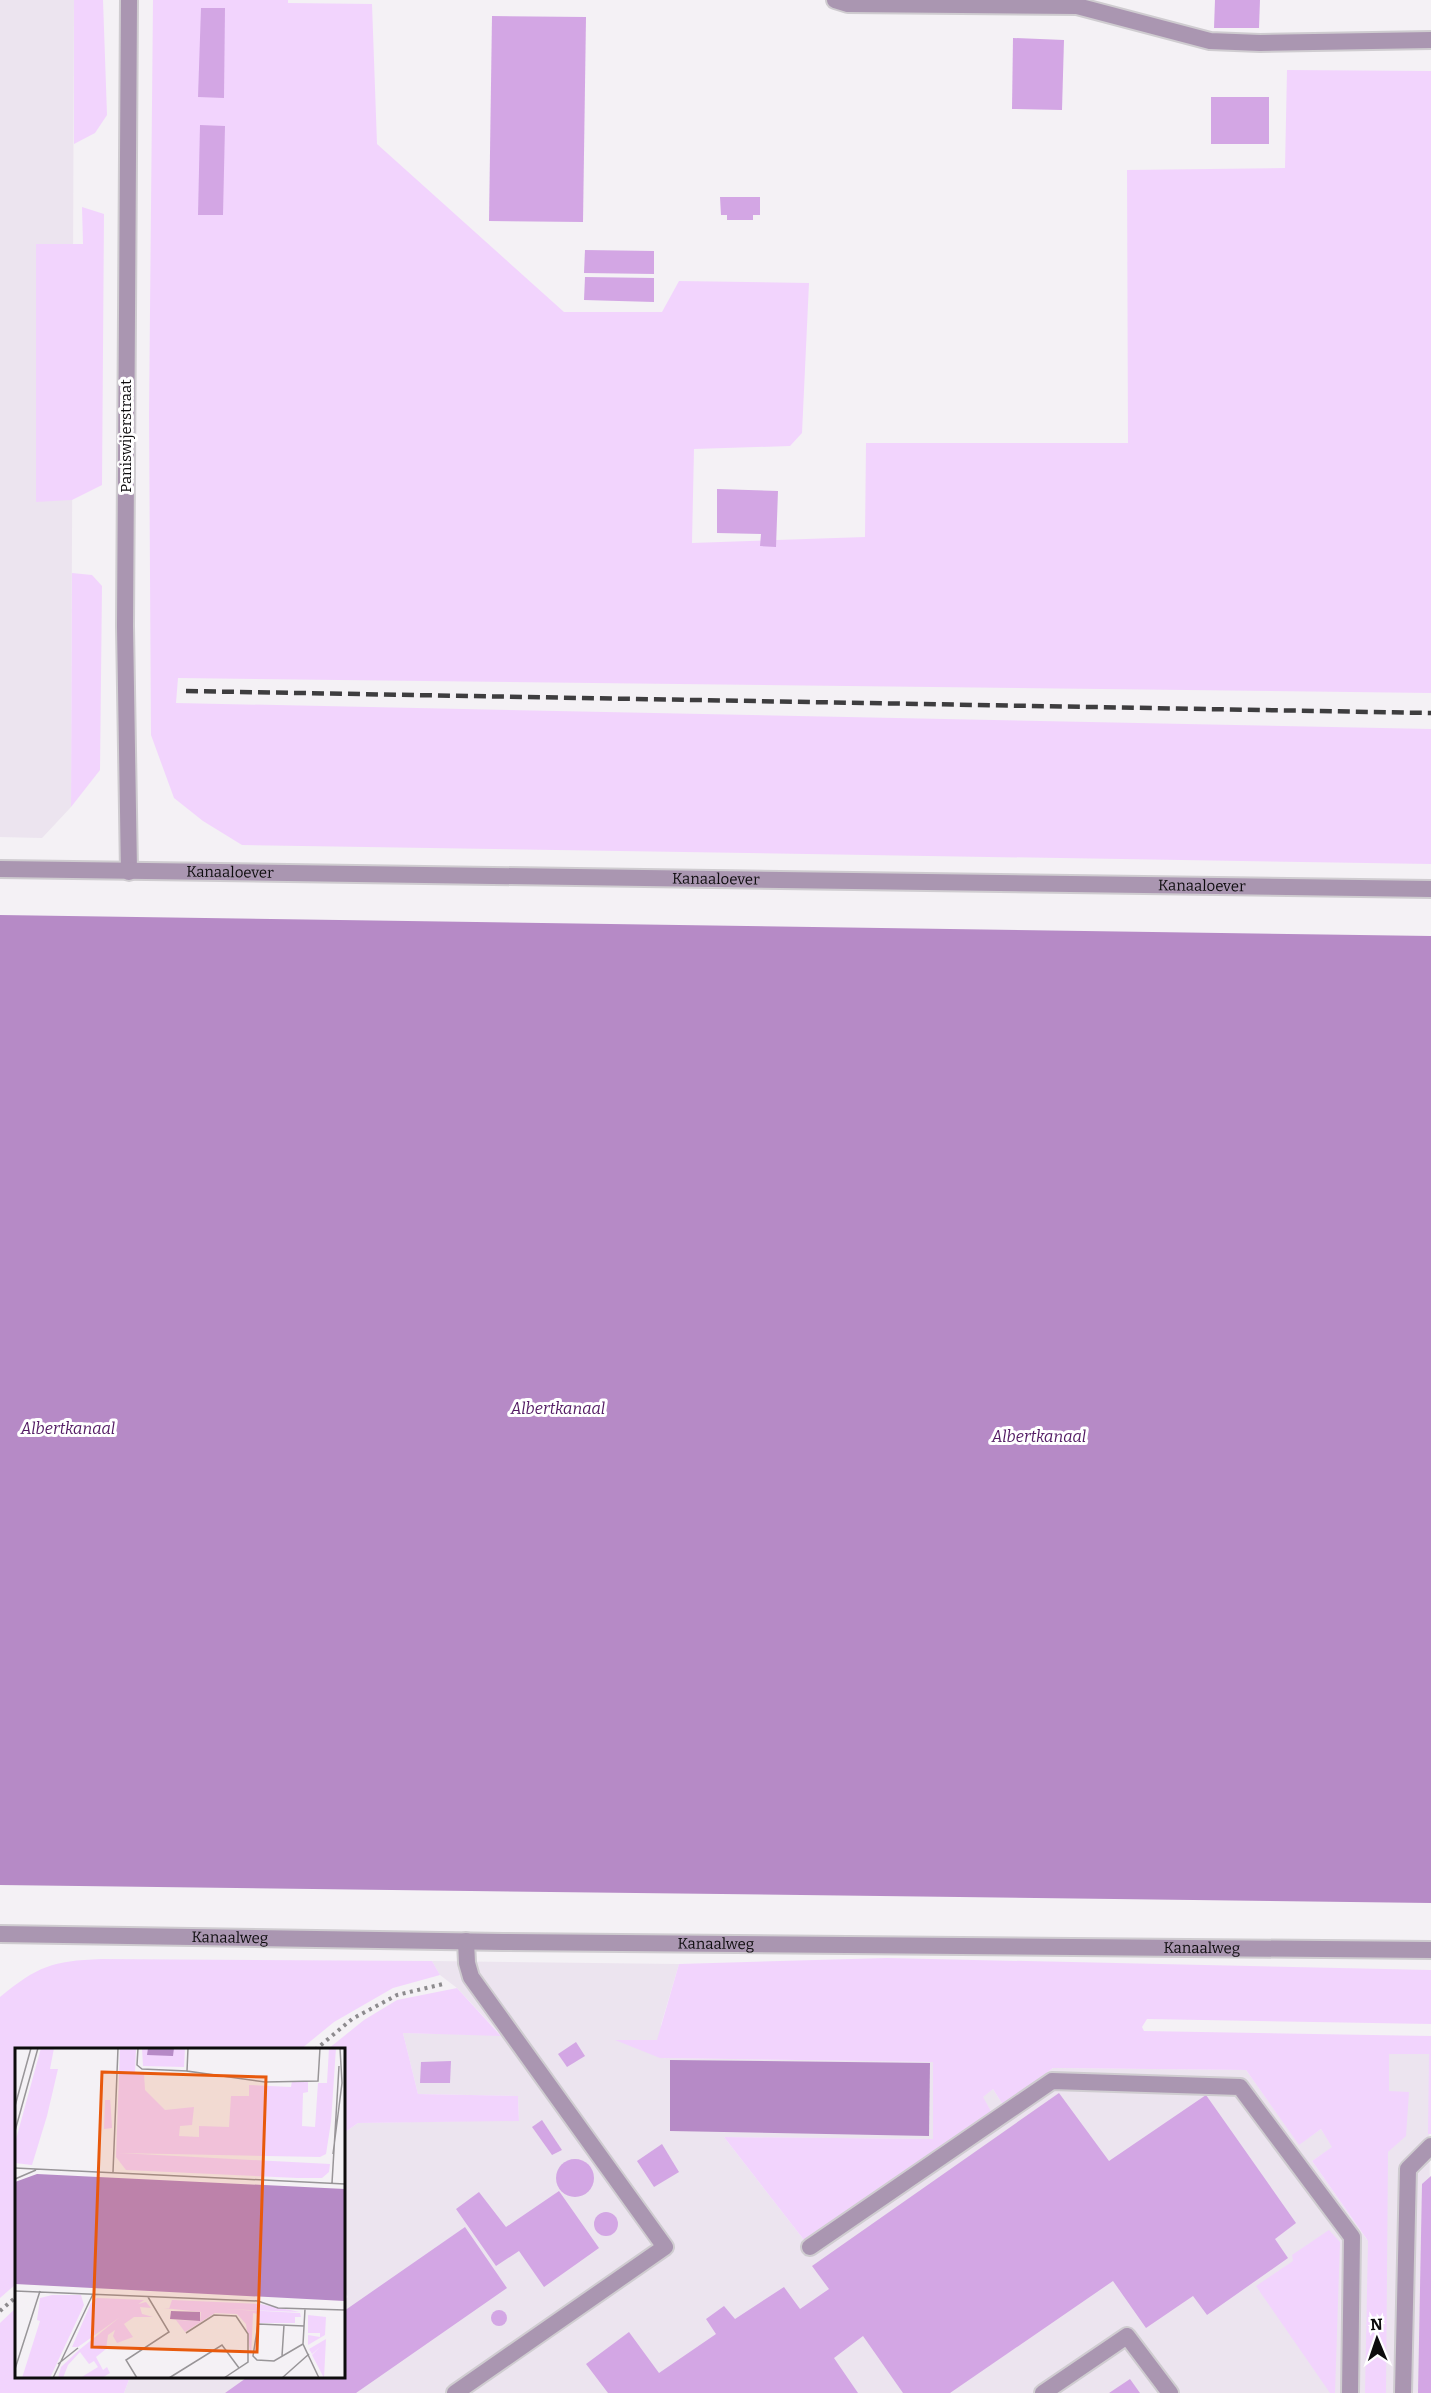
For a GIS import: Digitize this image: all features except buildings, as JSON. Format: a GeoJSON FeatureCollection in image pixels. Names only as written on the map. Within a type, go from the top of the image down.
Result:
{"type":"FeatureCollection","features":[{"type":"Feature","properties":{"kind":"street","name":"Paniswijerstraat"},"geometry":{"type":"LineString","coordinates":[[129,0],[125,615],[129,872]]}},
{"type":"Feature","properties":{"kind":"street"},"geometry":{"type":"LineString","coordinates":[[835,0],[848,4],[1077,6],[1210,41],[1260,43],[1431,40]]}},
{"type":"Feature","properties":{"kind":"street","name":"Kanaaloever"},"geometry":{"type":"LineString","coordinates":[[0,869],[1431,889]]}},
{"type":"Feature","properties":{"kind":"street","name":"Kanaalweg"},"geometry":{"type":"LineString","coordinates":[[0,1934],[1431,1950]]}},
{"type":"Feature","properties":{"kind":"street"},"geometry":{"type":"LineString","coordinates":[[454,2393],[666,2247],[471,1977],[466,1941]]}},
{"type":"Feature","properties":{"kind":"street"},"geometry":{"type":"LineString","coordinates":[[810,2247],[1052,2081],[1240,2087],[1352,2237],[1350,2393]]}},
{"type":"Feature","properties":{"kind":"street"},"geometry":{"type":"LineString","coordinates":[[1403,2393],[1408,2169],[1431,2146]]}},
{"type":"Feature","properties":{"kind":"street"},"geometry":{"type":"LineString","coordinates":[[1042,2393],[1127,2336],[1170,2393]]}},
{"type":"Feature","properties":{"kind":"path"},"geometry":{"type":"LineString","coordinates":[[316,2048],[352,2019],[398,1995],[471,1977]]}},
{"type":"Feature","properties":{"kind":"path"},"geometry":{"type":"LineString","coordinates":[[0,2311],[15,2298]]}},
{"type":"Feature","properties":{"kind":"shaded area"},"geometry":{"type":"Polygon","coordinates":[[[0,0],[74,0],[71,807],[42,838],[0,837],[0,0]]]}},
{"type":"Feature","properties":{"kind":"shaded area"},"geometry":{"type":"Polygon","coordinates":[[[74,0],[103,0],[107,115],[95,133],[74,144],[74,0]]]}},
{"type":"Feature","properties":{"kind":"shaded area"},"geometry":{"type":"Polygon","coordinates":[[[153,0],[288,0],[288,3],[372,4],[377,144],[564,312],[662,312],[679,281],[809,283],[802,433],[790,446],[694,449],[692,543],[865,537],[866,443],[1128,443],[1127,170],[1285,168],[1287,70],[1431,71],[1431,693],[178,678],[176,703],[1431,729],[1431,864],[242,845],[203,821],[174,798],[151,735],[149,415],[153,0]]]}},
{"type":"Feature","properties":{"kind":"shaded area"},"geometry":{"type":"Polygon","coordinates":[[[82,207],[104,214],[102,485],[72,500],[36,502],[36,244],[83,244],[82,207]]]}},
{"type":"Feature","properties":{"kind":"shaded area"},"geometry":{"type":"Polygon","coordinates":[[[72,573],[92,575],[102,586],[100,770],[71,807],[72,573]]]}},
{"type":"Feature","properties":{"kind":"shaded area"},"geometry":{"type":"Polygon","coordinates":[[[887,1958],[1431,1970],[1431,2024],[1147,2019],[1142,2027],[1144,2031],[1431,2036],[1431,2134],[1428,2134],[1429,2054],[1389,2054],[1389,2091],[1409,2092],[1406,2136],[1388,2152],[1386,2393],[1365,2393],[1368,2241],[1312,2161],[1332,2147],[1321,2129],[1299,2145],[1246,2070],[1053,2068],[1003,2105],[993,2089],[983,2097],[992,2113],[804,2240],[724,2137],[933,2139],[933,2062],[660,2058],[615,2040],[657,2040],[679,1964],[887,1958]]]}},
{"type":"Feature","properties":{"kind":"shaded area"},"geometry":{"type":"Polygon","coordinates":[[[101,1959],[432,1961],[440,1975],[393,1988],[334,2022],[302,2048],[15,2048],[15,2285],[0,2298],[0,1997],[36,1972],[70,1961],[101,1959]]]}},
{"type":"Feature","properties":{"kind":"shaded area"},"geometry":{"type":"Polygon","coordinates":[[[432,1961],[679,1964],[661,2025],[660,2058],[933,2062],[933,2139],[724,2137],[804,2240],[992,2113],[982,2097],[993,2089],[1003,2105],[1053,2068],[1246,2070],[1299,2144],[1321,2129],[1333,2147],[1312,2161],[1367,2240],[1389,2053],[1429,2054],[1431,2393],[124,2393],[130,2378],[345,2378],[345,2299],[348,2297],[345,2292],[345,2132],[358,2123],[519,2120],[518,2096],[418,2094],[403,2033],[501,2035],[457,1988],[440,1975],[432,1961]]]}},
{"type":"Feature","properties":{"kind":"shaded area"},"geometry":{"type":"Polygon","coordinates":[[[457,1988],[501,2036],[403,2033],[418,2094],[518,2096],[519,2121],[358,2123],[345,2132],[345,2048],[329,2048],[364,2020],[397,2000],[457,1988]]]}},
{"type":"Feature","properties":{"kind":"shaded area"},"geometry":{"type":"Polygon","coordinates":[[[1329,2230],[1340,2242],[1335,2393],[1330,2393],[1256,2286],[1293,2261],[1292,2255],[1329,2230]]]}},
{"type":"Feature","properties":{"kind":"shaded area"},"geometry":{"type":"Polygon","coordinates":[[[15,2309],[15,2378],[130,2378],[124,2393],[0,2393],[0,2323],[15,2309]]]}},
{"type":"Feature","properties":{"kind":"water","name":"Albertkanaal"},"geometry":{"type":"Polygon","coordinates":[[[0,915],[1431,936],[1431,1903],[0,1885],[0,915]]]}},
{"type":"Feature","properties":{"kind":"water"},"geometry":{"type":"Polygon","coordinates":[[[670,2060],[930,2063],[929,2136],[670,2131],[670,2060]]]}},
{"type":"Feature","properties":{"kind":"railway"},"geometry":{"type":"LineString","coordinates":[[186,691],[1431,713]]}}]}
